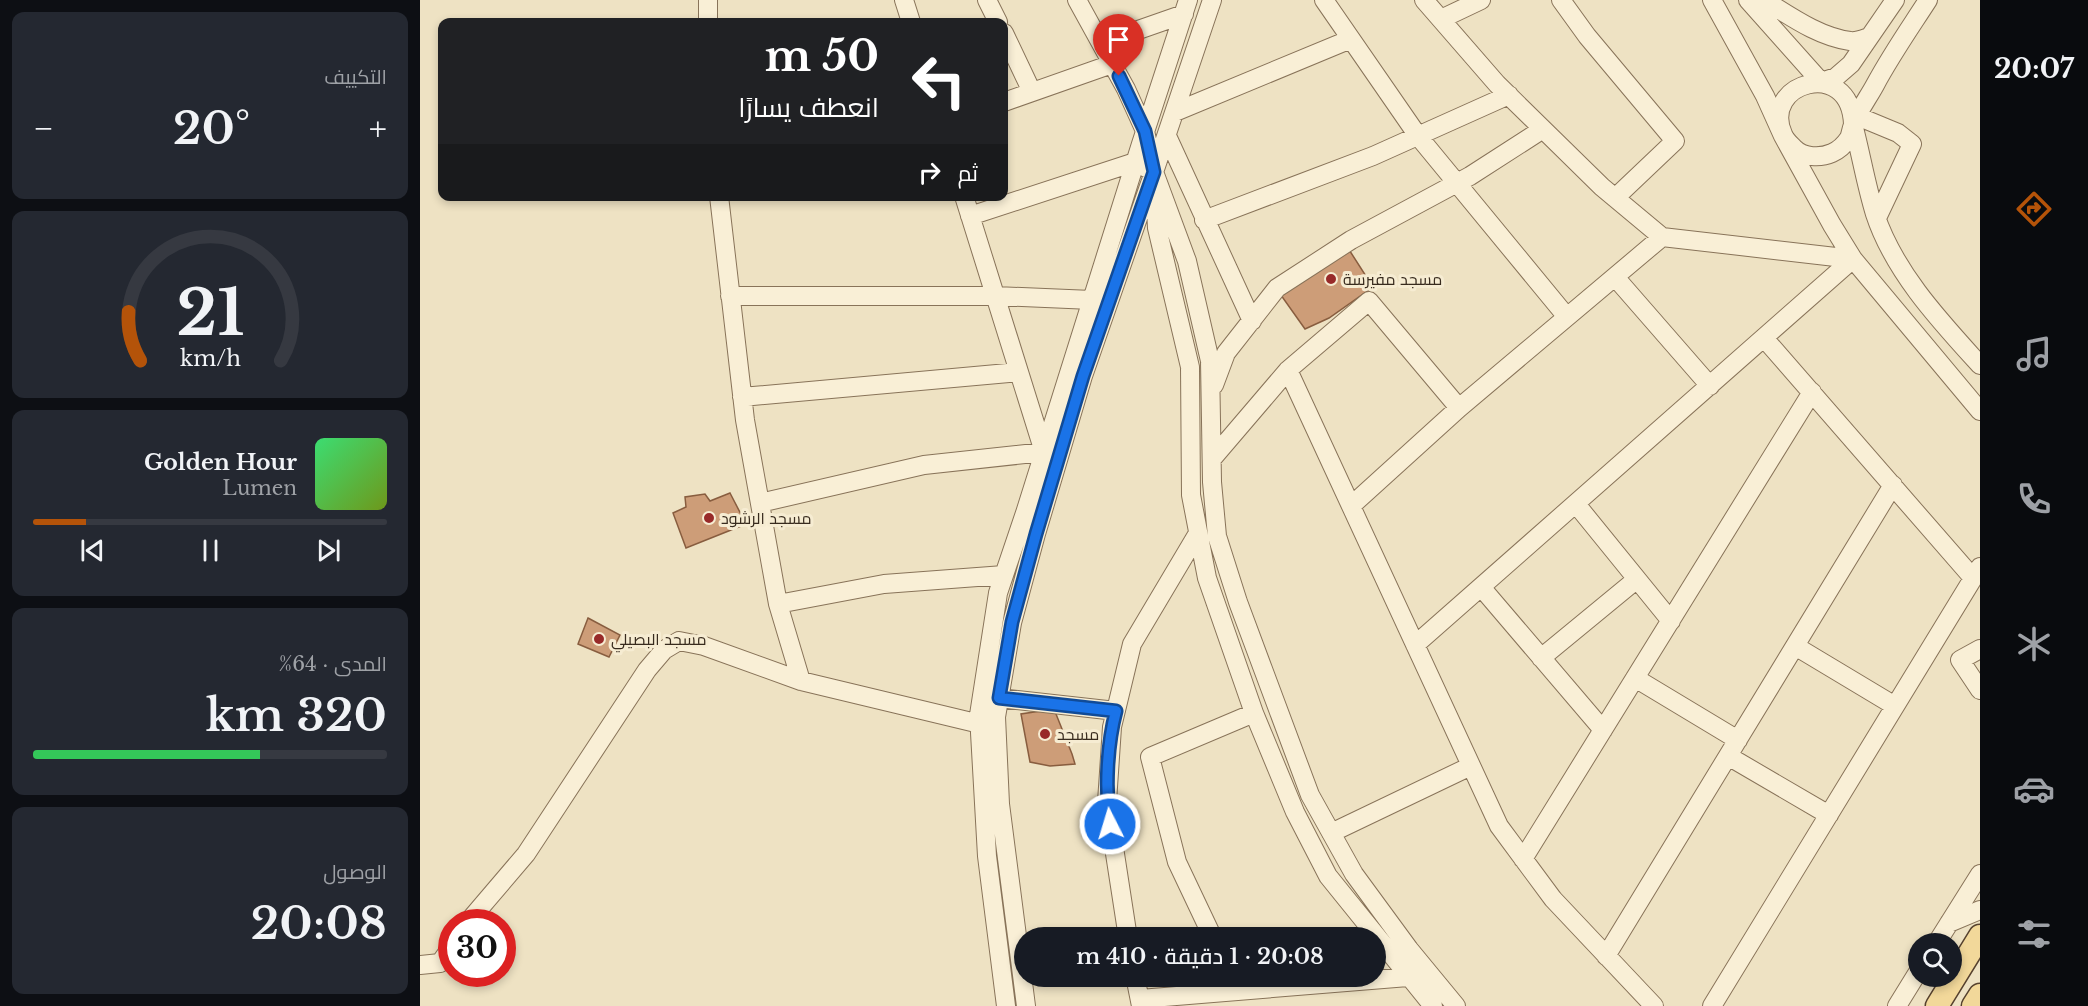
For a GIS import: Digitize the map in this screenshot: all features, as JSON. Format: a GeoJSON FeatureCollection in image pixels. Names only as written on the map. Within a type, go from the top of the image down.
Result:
{"type":"FeatureCollection","features":[{"type":"Feature","properties":{"kind":"main road"},"geometry":{"type":"LineString","coordinates":[[1937,1006],[1980,936]]}},
{"type":"Feature","properties":{"kind":"main road"},"geometry":{"type":"LineString","coordinates":[[1973,1006],[1980,994]]}},
{"type":"Feature","properties":{"kind":"street"},"geometry":{"type":"LineString","coordinates":[[708,0],[708,18]]}},
{"type":"Feature","properties":{"kind":"street"},"geometry":{"type":"LineString","coordinates":[[904,0],[910,18]]}},
{"type":"Feature","properties":{"kind":"street"},"geometry":{"type":"LineString","coordinates":[[987,0],[996,18]]}},
{"type":"Feature","properties":{"kind":"street"},"geometry":{"type":"LineString","coordinates":[[1077,0],[1145,131],[1154,172],[1187,261],[1210,361],[1212,459],[1217,536],[1238,602],[1310,795],[1354,874],[1409,949],[1456,1006]]}},
{"type":"Feature","properties":{"kind":"street"},"geometry":{"type":"LineString","coordinates":[[1026,1006],[1000,804],[996,717],[1012,622],[1083,376],[1212,0]]}},
{"type":"Feature","properties":{"kind":"street"},"geometry":{"type":"LineString","coordinates":[[1324,0],[1418,136],[1567,317]]}},
{"type":"Feature","properties":{"kind":"street"},"geometry":{"type":"LineString","coordinates":[[1424,0],[1509,95],[1543,129],[1616,198],[1662,237],[1853,259]]}},
{"type":"Feature","properties":{"kind":"street"},"geometry":{"type":"LineString","coordinates":[[1441,19],[1481,0]]}},
{"type":"Feature","properties":{"kind":"street"},"geometry":{"type":"LineString","coordinates":[[1561,0],[1587,36],[1675,141],[1616,198]]}},
{"type":"Feature","properties":{"kind":"street"},"geometry":{"type":"LineString","coordinates":[[1712,0],[1765,96],[1783,136],[1853,259],[1980,411]]}},
{"type":"Feature","properties":{"kind":"street"},"geometry":{"type":"LineString","coordinates":[[1748,0],[1821,82],[1839,90],[1848,100],[1855,120],[1877,218],[1893,255],[1926,302],[1980,365]]}},
{"type":"Feature","properties":{"kind":"street"},"geometry":{"type":"LineString","coordinates":[[1764,0],[1828,35],[1851,41],[1869,37]]}},
{"type":"Feature","properties":{"kind":"street"},"geometry":{"type":"LineString","coordinates":[[1895,0],[1851,64],[1836,78],[1804,85],[1794,90],[1786,98],[1778,117],[1783,136],[1797,152],[1808,156],[1820,156],[1832,153],[1842,146],[1850,136],[1855,120],[1889,61],[1928,0]]}},
{"type":"Feature","properties":{"kind":"street"},"geometry":{"type":"LineString","coordinates":[[1101,44],[1186,7]]}},
{"type":"Feature","properties":{"kind":"street"},"geometry":{"type":"LineString","coordinates":[[1006,1006],[987,856],[979,715],[998,593],[1186,7]]}},
{"type":"Feature","properties":{"kind":"street"},"geometry":{"type":"LineString","coordinates":[[1175,112],[1351,39]]}},
{"type":"Feature","properties":{"kind":"street"},"geometry":{"type":"LineString","coordinates":[[1008,41],[1032,92]]}},
{"type":"Feature","properties":{"kind":"street"},"geometry":{"type":"LineString","coordinates":[[1008,101],[1112,64]]}},
{"type":"Feature","properties":{"kind":"street"},"geometry":{"type":"LineString","coordinates":[[1204,220],[1373,156],[1509,95]]}},
{"type":"Feature","properties":{"kind":"street"},"geometry":{"type":"LineString","coordinates":[[1855,120],[1898,132],[1912,144],[1877,218]]}},
{"type":"Feature","properties":{"kind":"street"},"geometry":{"type":"LineString","coordinates":[[1210,394],[1226,353],[1277,288],[1351,240],[1457,183],[1543,129]]}},
{"type":"Feature","properties":{"kind":"street"},"geometry":{"type":"LineString","coordinates":[[1167,136],[1252,321]]}},
{"type":"Feature","properties":{"kind":"street"},"geometry":{"type":"LineString","coordinates":[[970,216],[1135,162],[1154,172]]}},
{"type":"Feature","properties":{"kind":"street"},"geometry":{"type":"LineString","coordinates":[[1154,172],[1157,228],[1190,366],[1191,495],[1207,578],[1254,713],[1294,812],[1328,876],[1433,1006]]}},
{"type":"Feature","properties":{"kind":"street"},"geometry":{"type":"LineString","coordinates":[[720,201],[742,397],[778,604],[801,681]]}},
{"type":"Feature","properties":{"kind":"street"},"geometry":{"type":"LineString","coordinates":[[966,201],[1044,452]]}},
{"type":"Feature","properties":{"kind":"street"},"geometry":{"type":"LineString","coordinates":[[1351,506],[1459,408],[1662,237]]}},
{"type":"Feature","properties":{"kind":"street"},"geometry":{"type":"LineString","coordinates":[[1415,645],[1853,259]]}},
{"type":"Feature","properties":{"kind":"street"},"geometry":{"type":"LineString","coordinates":[[1615,276],[1710,386]]}},
{"type":"Feature","properties":{"kind":"street"},"geometry":{"type":"LineString","coordinates":[[730,296],[995,296],[1092,300]]}},
{"type":"Feature","properties":{"kind":"street"},"geometry":{"type":"LineString","coordinates":[[1212,459],[1288,370],[1369,301],[1459,408]]}},
{"type":"Feature","properties":{"kind":"street"},"geometry":{"type":"LineString","coordinates":[[1712,1006],[1977,573],[1893,485],[1764,338]]}},
{"type":"Feature","properties":{"kind":"street"},"geometry":{"type":"LineString","coordinates":[[1288,370],[1499,826],[1553,899],[1654,1006]]}},
{"type":"Feature","properties":{"kind":"street"},"geometry":{"type":"LineString","coordinates":[[742,397],[1019,372]]}},
{"type":"Feature","properties":{"kind":"street"},"geometry":{"type":"LineString","coordinates":[[1523,859],[1812,392]]}},
{"type":"Feature","properties":{"kind":"street"},"geometry":{"type":"LineString","coordinates":[[760,503],[924,465],[1044,452]]}},
{"type":"Feature","properties":{"kind":"street"},"geometry":{"type":"LineString","coordinates":[[1606,956],[1893,485]]}},
{"type":"Feature","properties":{"kind":"street"},"geometry":{"type":"LineString","coordinates":[[1576,504],[1671,621]]}},
{"type":"Feature","properties":{"kind":"street"},"geometry":{"type":"LineString","coordinates":[[1126,927],[1107,802],[1112,727],[1132,644],[1198,533]]}},
{"type":"Feature","properties":{"kind":"street"},"geometry":{"type":"LineString","coordinates":[[778,604],[885,584],[1004,575]]}},
{"type":"Feature","properties":{"kind":"street"},"geometry":{"type":"LineString","coordinates":[[1541,658],[1637,579]]}},
{"type":"Feature","properties":{"kind":"street"},"geometry":{"type":"LineString","coordinates":[[1481,587],[1603,730]]}},
{"type":"Feature","properties":{"kind":"street"},"geometry":{"type":"LineString","coordinates":[[479,909],[526,854],[647,670],[663,650],[679,641],[704,646],[801,681],[980,724]]}},
{"type":"Feature","properties":{"kind":"street"},"geometry":{"type":"LineString","coordinates":[[1934,644],[1960,660],[1980,690]]}},
{"type":"Feature","properties":{"kind":"street"},"geometry":{"type":"LineString","coordinates":[[1795,646],[1895,706]]}},
{"type":"Feature","properties":{"kind":"street"},"geometry":{"type":"LineString","coordinates":[[1960,660],[1980,650]]}},
{"type":"Feature","properties":{"kind":"street"},"geometry":{"type":"LineString","coordinates":[[1635,678],[1738,740]]}},
{"type":"Feature","properties":{"kind":"street"},"geometry":{"type":"LineString","coordinates":[[999,698],[1116,711]]}},
{"type":"Feature","properties":{"kind":"street"},"geometry":{"type":"LineString","coordinates":[[1208,927],[1177,862],[1150,757],[1254,713]]}},
{"type":"Feature","properties":{"kind":"street"},"geometry":{"type":"LineString","coordinates":[[1728,756],[1828,815]]}},
{"type":"Feature","properties":{"kind":"street"},"geometry":{"type":"LineString","coordinates":[[1331,833],[1471,766]]}},
{"type":"Feature","properties":{"kind":"street"},"geometry":{"type":"LineString","coordinates":[[1943,933],[1980,874]]}},
{"type":"Feature","properties":{"kind":"street"},"geometry":{"type":"LineString","coordinates":[[1949,923],[1980,910]]}},
{"type":"Feature","properties":{"kind":"street"},"geometry":{"type":"LineString","coordinates":[[420,966],[438,963]]}},
{"type":"Feature","properties":{"kind":"street"},"geometry":{"type":"LineString","coordinates":[[1386,978],[1408,977]]}},
{"type":"Feature","properties":{"kind":"street"},"geometry":{"type":"LineString","coordinates":[[1137,987],[1140,1003],[1221,987]]}},
{"type":"Feature","properties":{"kind":"street"},"geometry":{"type":"LineString","coordinates":[[1897,1006],[1909,987]]}},
{"type":"Feature","properties":{"kind":"building","name":"مسجد مفيرسة"},"geometry":{"type":"Polygon","coordinates":[[[1346,245],[1373,287],[1329,318],[1305,329],[1278,291],[1346,245]]]}},
{"type":"Feature","properties":{"kind":"building","name":"مسجد الرشود"},"geometry":{"type":"Polygon","coordinates":[[[730,493],[746,524],[686,548],[673,513],[686,507],[685,497],[705,494],[710,501],[730,493]]]}},
{"type":"Feature","properties":{"kind":"building","name":"مسجد البصيلي"},"geometry":{"type":"Polygon","coordinates":[[[588,618],[620,635],[609,657],[578,644],[588,618]]]}},
{"type":"Feature","properties":{"kind":"building","name":"مسجد"},"geometry":{"type":"Polygon","coordinates":[[[1054,709],[1075,764],[1050,766],[1030,762],[1021,714],[1054,709]]]}},
{"type":"Feature","properties":{"kind":"place","name":"مسجد مفيرسة"},"geometry":{"type":"Point","coordinates":[1331,279]}},
{"type":"Feature","properties":{"kind":"place","name":"مسجد الرشود"},"geometry":{"type":"Point","coordinates":[709,518]}},
{"type":"Feature","properties":{"kind":"place","name":"مسجد البصيلي"},"geometry":{"type":"Point","coordinates":[599,639]}},
{"type":"Feature","properties":{"kind":"place","name":"مسجد"},"geometry":{"type":"Point","coordinates":[1045,734]}},
{"type":"Feature","properties":{"kind":"route"},"geometry":{"type":"LineString","coordinates":[[1110,824],[1107,802],[1112,727],[1116,711],[999,698],[1012,622],[1036,534],[1083,376],[1154,172],[1145,131],[1119,76]]}}]}
